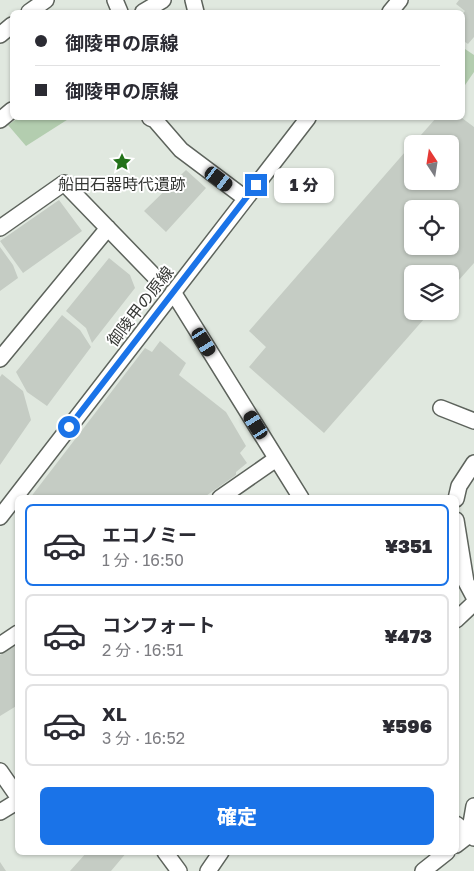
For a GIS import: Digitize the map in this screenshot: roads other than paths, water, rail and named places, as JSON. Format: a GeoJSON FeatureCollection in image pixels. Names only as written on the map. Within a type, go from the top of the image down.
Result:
{"type":"FeatureCollection","features":[{"type":"Feature","properties":{"kind":"street"},"geometry":{"type":"LineString","coordinates":[[33,10],[46,0]]}},
{"type":"Feature","properties":{"kind":"street"},"geometry":{"type":"LineString","coordinates":[[147,10],[163,0]]}},
{"type":"Feature","properties":{"kind":"street"},"geometry":{"type":"LineString","coordinates":[[392,10],[400,0]]}},
{"type":"Feature","properties":{"kind":"street"},"geometry":{"type":"LineString","coordinates":[[0,35],[10,27]]}},
{"type":"Feature","properties":{"kind":"street"},"geometry":{"type":"LineString","coordinates":[[0,120],[10,112]]}},
{"type":"Feature","properties":{"kind":"street"},"geometry":{"type":"LineString","coordinates":[[156,120],[180,150],[245,198]]}},
{"type":"Feature","properties":{"kind":"street","name":"御陵甲の原線"},"geometry":{"type":"LineString","coordinates":[[16,495],[306,120]]}},
{"type":"Feature","properties":{"kind":"street"},"geometry":{"type":"LineString","coordinates":[[0,228],[64,182],[158,280]]}},
{"type":"Feature","properties":{"kind":"street"},"geometry":{"type":"LineString","coordinates":[[0,359],[108,228]]}},
{"type":"Feature","properties":{"kind":"street"},"geometry":{"type":"LineString","coordinates":[[173,292],[299,495]]}},
{"type":"Feature","properties":{"kind":"street"},"geometry":{"type":"LineString","coordinates":[[441,408],[474,421]]}},
{"type":"Feature","properties":{"kind":"street"},"geometry":{"type":"LineString","coordinates":[[224,495],[276,459]]}},
{"type":"Feature","properties":{"kind":"street"},"geometry":{"type":"LineString","coordinates":[[457,495],[459,486],[474,463]]}},
{"type":"Feature","properties":{"kind":"street","name":"御陵甲の原線"},"geometry":{"type":"LineString","coordinates":[[0,516],[15,497]]}},
{"type":"Feature","properties":{"kind":"street"},"geometry":{"type":"LineString","coordinates":[[459,548],[466,582],[474,597]]}},
{"type":"Feature","properties":{"kind":"street"},"geometry":{"type":"LineString","coordinates":[[459,618],[474,603]]}},
{"type":"Feature","properties":{"kind":"street"},"geometry":{"type":"LineString","coordinates":[[0,645],[15,635]]}},
{"type":"Feature","properties":{"kind":"street"},"geometry":{"type":"LineString","coordinates":[[0,771],[15,794]]}},
{"type":"Feature","properties":{"kind":"street"},"geometry":{"type":"LineString","coordinates":[[0,812],[15,801]]}},
{"type":"Feature","properties":{"kind":"street"},"geometry":{"type":"LineString","coordinates":[[472,836],[474,806]]}},
{"type":"Feature","properties":{"kind":"street"},"geometry":{"type":"LineString","coordinates":[[459,826],[472,836]]}},
{"type":"Feature","properties":{"kind":"street"},"geometry":{"type":"LineString","coordinates":[[459,843],[472,836]]}},
{"type":"Feature","properties":{"kind":"street"},"geometry":{"type":"LineString","coordinates":[[167,855],[179,871]]}},
{"type":"Feature","properties":{"kind":"street"},"geometry":{"type":"LineString","coordinates":[[208,871],[218,855]]}},
{"type":"Feature","properties":{"kind":"street"},"geometry":{"type":"LineString","coordinates":[[423,871],[443,855]]}},
{"type":"Feature","properties":{"kind":"place","name":"船田石器時代遺跡"},"geometry":{"type":"Point","coordinates":[122,162]}}]}
